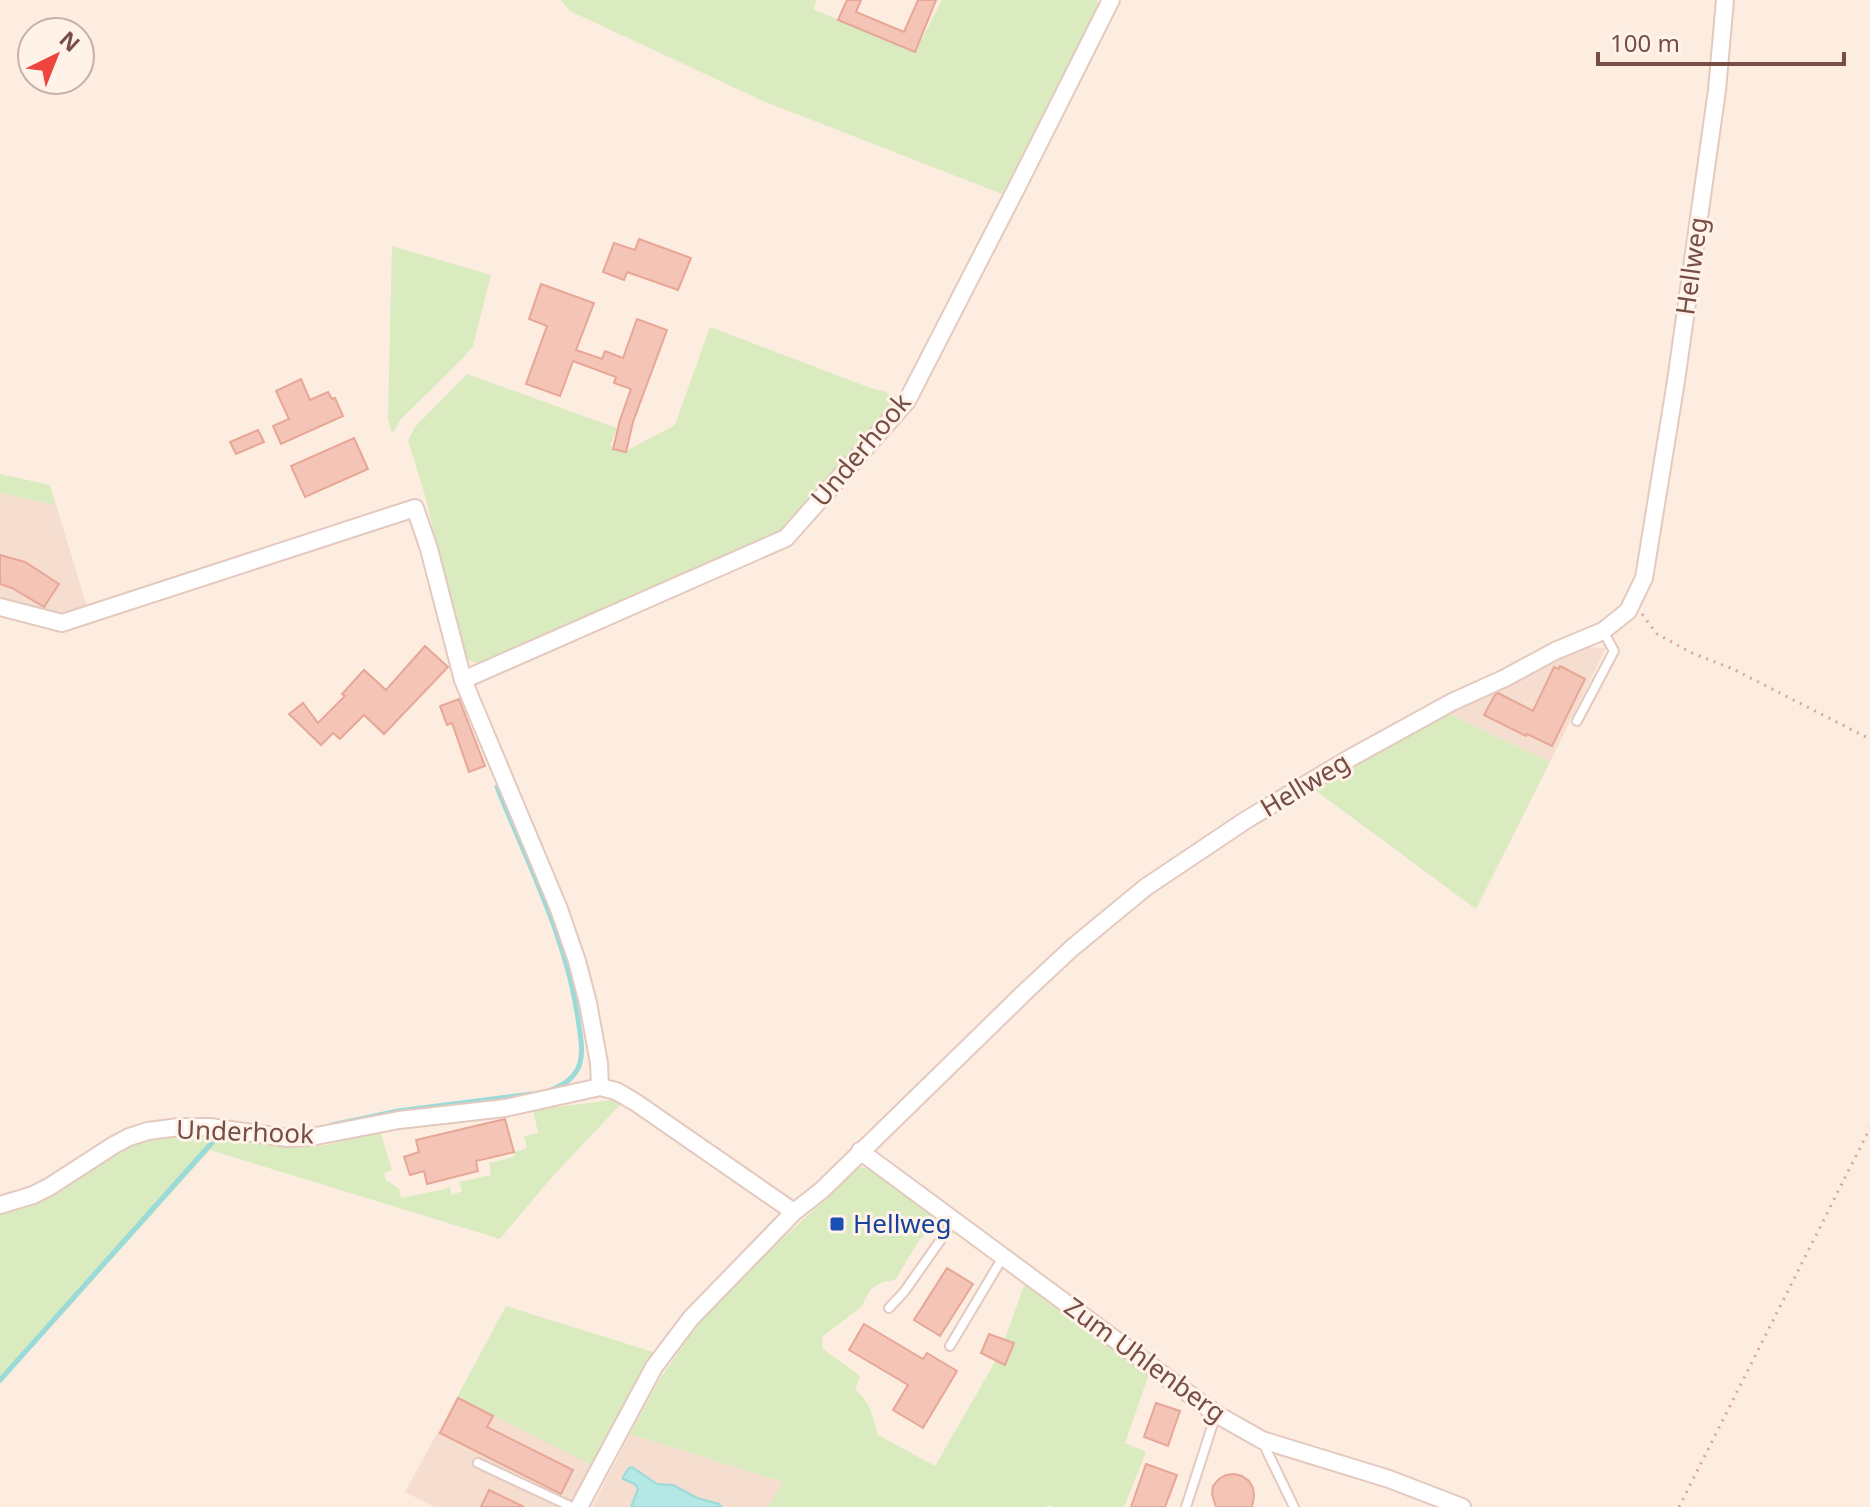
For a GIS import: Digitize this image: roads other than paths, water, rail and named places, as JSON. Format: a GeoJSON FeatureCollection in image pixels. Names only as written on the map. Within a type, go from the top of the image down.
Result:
{"type":"FeatureCollection","features":[{"type":"Feature","properties":{"kind":"street","name":"Underhook"},"geometry":{"type":"LineString","coordinates":[[463,680],[786,538],[907,401],[1111,0]]}},
{"type":"Feature","properties":{"kind":"street","name":"Hellweg"},"geometry":{"type":"LineString","coordinates":[[579,1507],[654,1367],[691,1318],[794,1212],[822,1190],[1072,948],[1146,887],[1246,820],[1452,702],[1603,631],[1628,611],[1644,578],[1676,381],[1717,90],[1725,0]]}},
{"type":"Feature","properties":{"kind":"street"},"geometry":{"type":"LineString","coordinates":[[0,607],[62,623],[415,508],[429,549],[463,680],[559,909],[577,961],[599,1063],[600,1087],[616,1091],[635,1102],[794,1212]]}},
{"type":"Feature","properties":{"kind":"street","name":"Underhook"},"geometry":{"type":"LineString","coordinates":[[0,1205],[49,1187],[114,1145],[148,1131],[210,1127],[288,1138],[311,1137],[399,1120],[505,1108],[600,1087]]}},
{"type":"Feature","properties":{"kind":"street","name":"Zum Uhlenberg"},"geometry":{"type":"LineString","coordinates":[[860,1151],[1216,1414],[1262,1440],[1389,1479],[1462,1507]]}},
{"type":"Feature","properties":{"kind":"lane"},"geometry":{"type":"LineString","coordinates":[[1577,721],[1614,651],[1603,631]]}},
{"type":"Feature","properties":{"kind":"lane"},"geometry":{"type":"LineString","coordinates":[[889,1308],[904,1292],[954,1221]]}},
{"type":"Feature","properties":{"kind":"lane"},"geometry":{"type":"LineString","coordinates":[[950,1346],[1003,1257]]}},
{"type":"Feature","properties":{"kind":"lane"},"geometry":{"type":"LineString","coordinates":[[1186,1507],[1216,1414]]}},
{"type":"Feature","properties":{"kind":"lane"},"geometry":{"type":"LineString","coordinates":[[1262,1440],[1294,1507]]}},
{"type":"Feature","properties":{"kind":"lane"},"geometry":{"type":"LineString","coordinates":[[478,1463],[572,1507]]}},
{"type":"Feature","properties":{"kind":"water"},"geometry":{"type":"Polygon","coordinates":[[[632,1467],[657,1484],[673,1485],[722,1507],[631,1507],[638,1489],[623,1477],[632,1467]]]}},
{"type":"Feature","properties":{"kind":"waterway"},"geometry":{"type":"LineString","coordinates":[[497,787],[546,904],[574,995],[581,1040],[580,1063],[572,1077],[549,1091]]}},
{"type":"Feature","properties":{"kind":"waterway"},"geometry":{"type":"LineString","coordinates":[[332,1125],[398,1111],[531,1094]]}},
{"type":"Feature","properties":{"kind":"waterway"},"geometry":{"type":"LineString","coordinates":[[0,1380],[217,1137]]}},
{"type":"Feature","properties":{"kind":"place","name":"Hellweg"},"geometry":{"type":"Point","coordinates":[837,1224]}}]}
